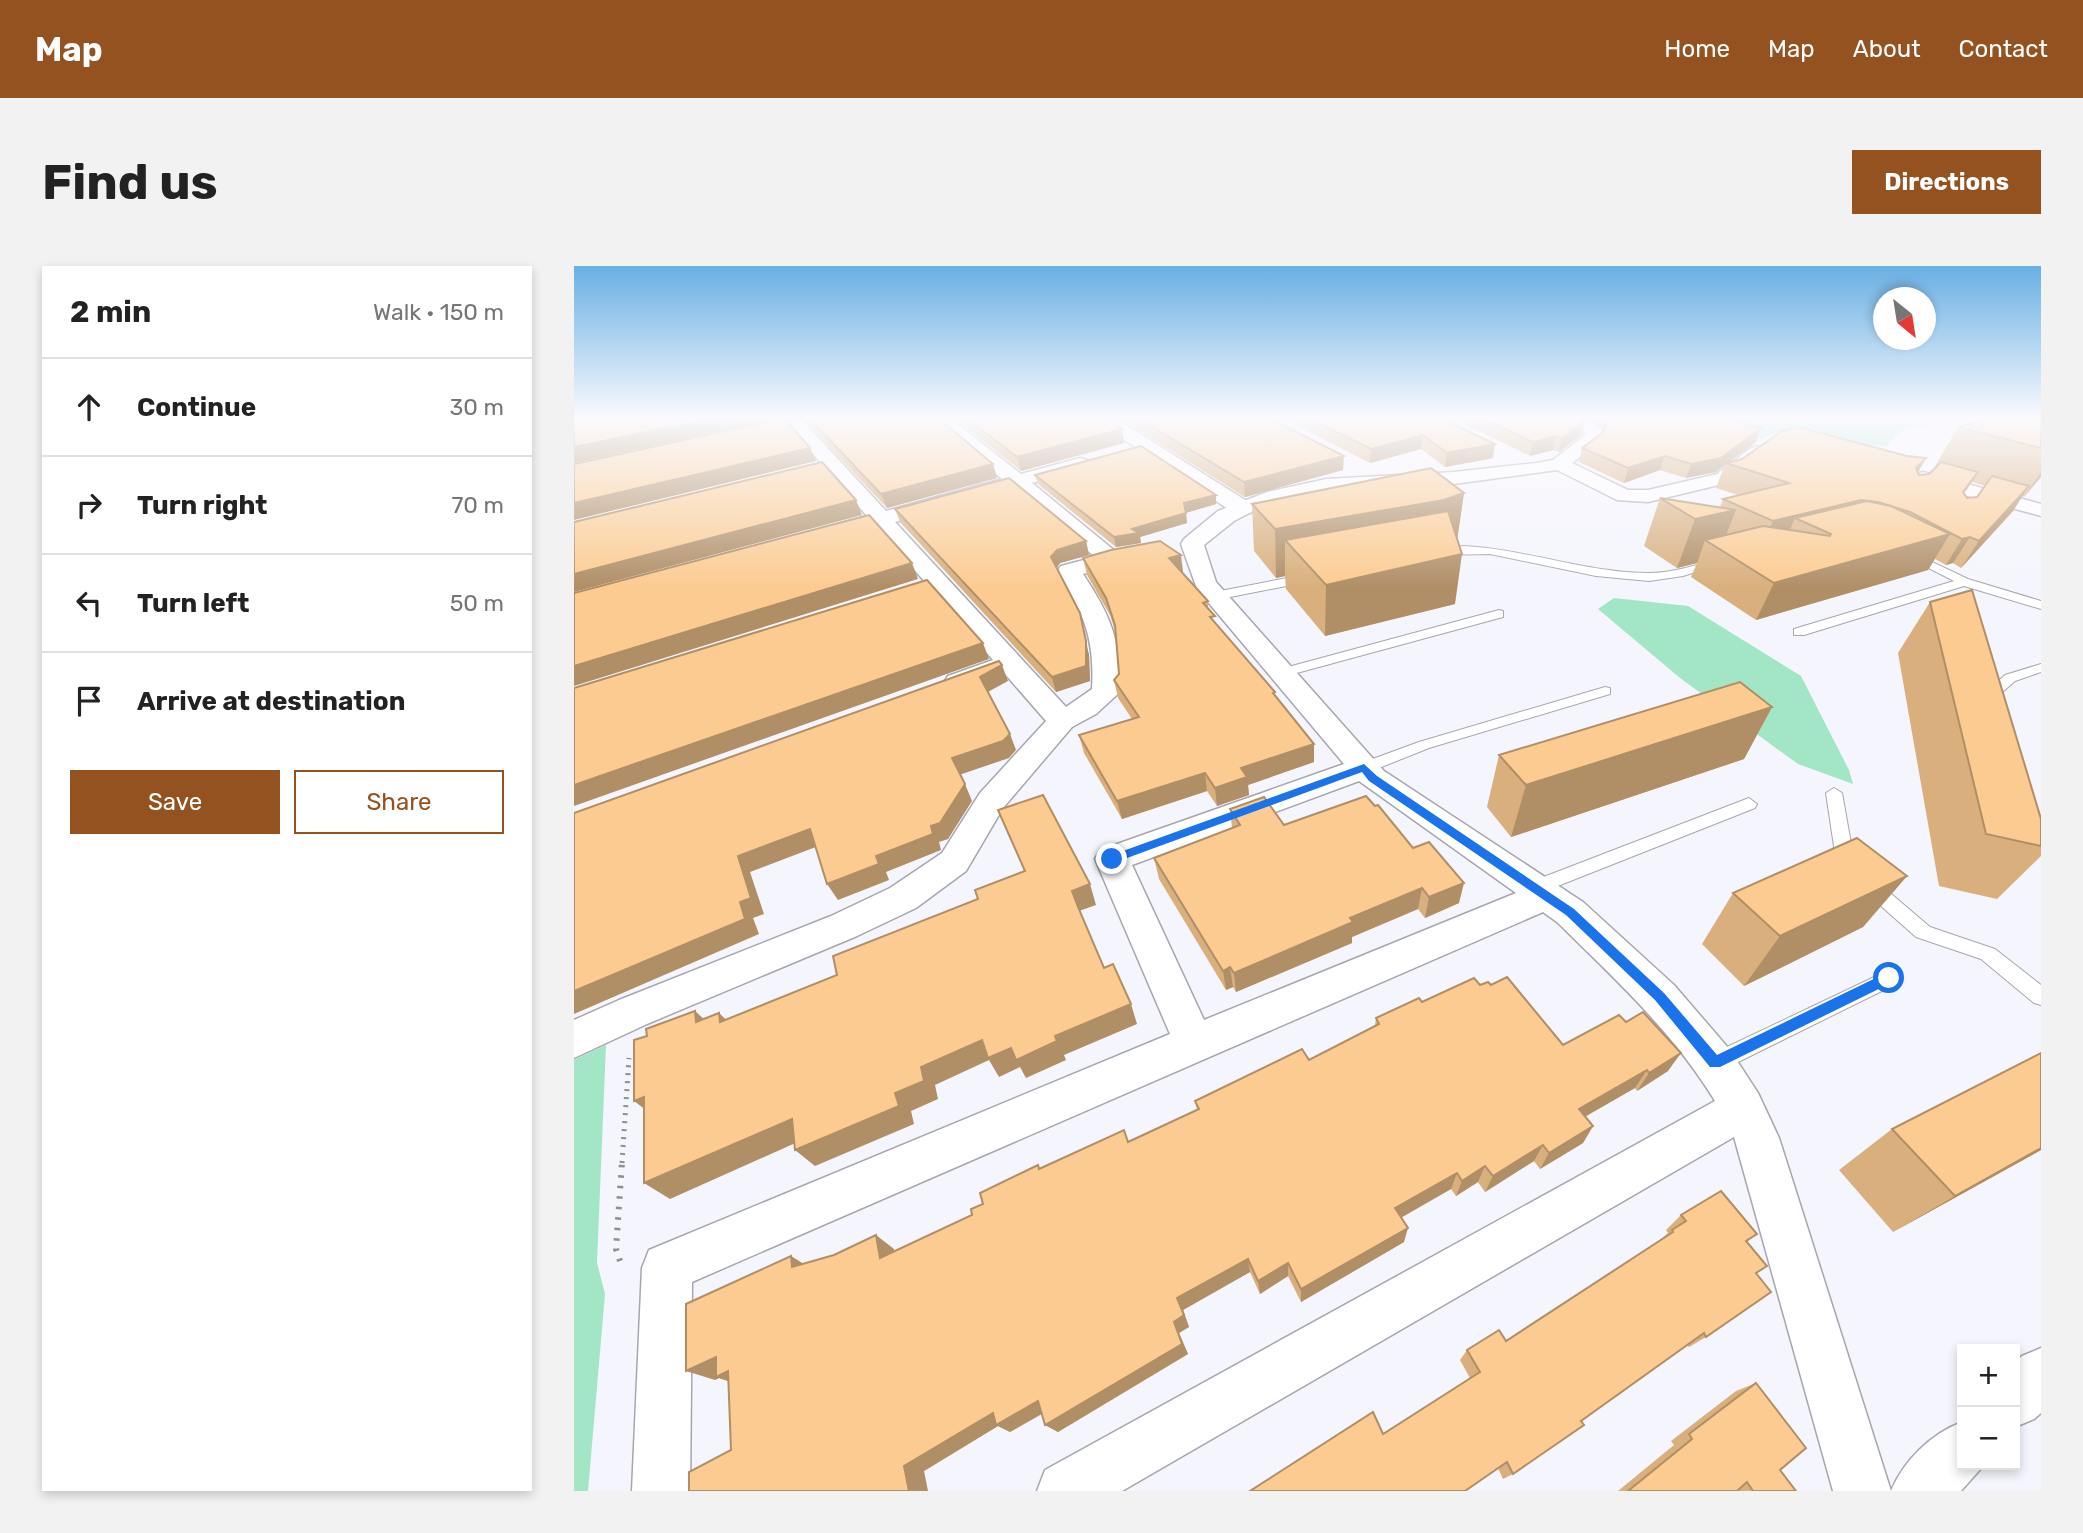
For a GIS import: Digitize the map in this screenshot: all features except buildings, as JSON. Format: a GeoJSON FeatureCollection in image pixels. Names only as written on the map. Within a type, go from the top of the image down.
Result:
{"type":"FeatureCollection","features":[{"type":"Feature","properties":{"kind":"street"},"geometry":{"type":"LineString","coordinates":[[842,474],[1062,721]]}},
{"type":"Feature","properties":{"kind":"street"},"geometry":{"type":"LineString","coordinates":[[1009,474],[1110,558]]}},
{"type":"Feature","properties":{"kind":"street"},"geometry":{"type":"LineString","coordinates":[[801,541],[1042,474]]}},
{"type":"Feature","properties":{"kind":"street"},"geometry":{"type":"LineString","coordinates":[[1189,474],[1242,508]]}},
{"type":"Feature","properties":{"kind":"street"},"geometry":{"type":"LineString","coordinates":[[1372,474],[1385,481]]}},
{"type":"Feature","properties":{"kind":"street"},"geometry":{"type":"LineString","coordinates":[[574,1040],[632,1012],[844,926],[903,898],[954,862],[991,801],[1062,721],[1086,708],[1105,692],[1108,658],[1101,619],[1069,571],[1110,558],[1192,544],[1227,516],[1242,508],[1287,493],[1326,485],[1486,474]]}},
{"type":"Feature","properties":{"kind":"street"},"geometry":{"type":"LineString","coordinates":[[1566,474],[1624,496],[1648,496],[1724,478],[1729,474]]}},
{"type":"Feature","properties":{"kind":"street"},"geometry":{"type":"LineString","coordinates":[[1904,474],[1922,483],[2041,510]]}},
{"type":"Feature","properties":{"kind":"street"},"geometry":{"type":"LineString","coordinates":[[1192,544],[1205,584],[1373,778],[1570,912],[1608,945],[1660,997],[1715,1063],[1743,1108],[1766,1165],[1862,1491]]}},
{"type":"Feature","properties":{"kind":"street"},"geometry":{"type":"LineString","coordinates":[[913,592],[939,583]]}},
{"type":"Feature","properties":{"kind":"street"},"geometry":{"type":"LineString","coordinates":[[933,691],[1010,663]]}},
{"type":"Feature","properties":{"kind":"street"},"geometry":{"type":"LineString","coordinates":[[1194,1043],[1112,859],[1364,768]]}},
{"type":"Feature","properties":{"kind":"street"},"geometry":{"type":"LineString","coordinates":[[661,1491],[667,1268],[1540,892]]}},
{"type":"Feature","properties":{"kind":"street"},"geometry":{"type":"LineString","coordinates":[[1066,1491],[1743,1108]]}},
{"type":"Feature","properties":{"kind":"street"},"geometry":{"type":"LineString","coordinates":[[2020,1395],[2041,1375]]}},
{"type":"Feature","properties":{"kind":"street"},"geometry":{"type":"LineString","coordinates":[[1920,1491],[1957,1455]]}},
{"type":"Feature","properties":{"kind":"lane"},"geometry":{"type":"LineString","coordinates":[[1424,555],[1470,548],[1605,573],[1647,577],[1670,576],[1726,561]]}},
{"type":"Feature","properties":{"kind":"lane"},"geometry":{"type":"LineString","coordinates":[[1898,549],[1964,582],[2041,606]]}},
{"type":"Feature","properties":{"kind":"lane"},"geometry":{"type":"LineString","coordinates":[[1215,596],[1320,576]]}},
{"type":"Feature","properties":{"kind":"lane"},"geometry":{"type":"LineString","coordinates":[[1799,632],[1964,582]]}},
{"type":"Feature","properties":{"kind":"lane"},"geometry":{"type":"LineString","coordinates":[[1282,673],[1499,614]]}},
{"type":"Feature","properties":{"kind":"lane"},"geometry":{"type":"LineString","coordinates":[[1999,720],[1992,694],[2010,678],[2041,668]]}},
{"type":"Feature","properties":{"kind":"lane"},"geometry":{"type":"LineString","coordinates":[[1364,768],[1424,745],[1605,691]]}},
{"type":"Feature","properties":{"kind":"lane"},"geometry":{"type":"LineString","coordinates":[[1834,793],[1844,865],[1923,932],[1988,954],[2041,997]]}},
{"type":"Feature","properties":{"kind":"lane"},"geometry":{"type":"LineString","coordinates":[[1540,892],[1749,804]]}},
{"type":"Feature","properties":{"kind":"lane"},"geometry":{"type":"LineString","coordinates":[[1715,1063],[1889,978]]}},
{"type":"Feature","properties":{"kind":"path"},"geometry":{"type":"LineString","coordinates":[[632,1012],[616,1249],[628,1282],[667,1268]]}},
{"type":"Feature","properties":{"kind":"green space"},"geometry":{"type":"Polygon","coordinates":[[[1614,598],[1688,606],[1801,676],[1849,770],[1853,784],[1798,764],[1680,678],[1598,609],[1614,598]]]}},
{"type":"Feature","properties":{"kind":"green space"},"geometry":{"type":"Polygon","coordinates":[[[606,1045],[597,1263],[605,1294],[588,1491],[574,1491],[574,1060],[606,1045]]]}},
{"type":"Feature","properties":{"kind":"route"},"geometry":{"type":"LineString","coordinates":[[1112,859],[1364,768],[1373,778],[1570,912],[1608,945],[1660,997],[1715,1063],[1889,978]]}}]}
